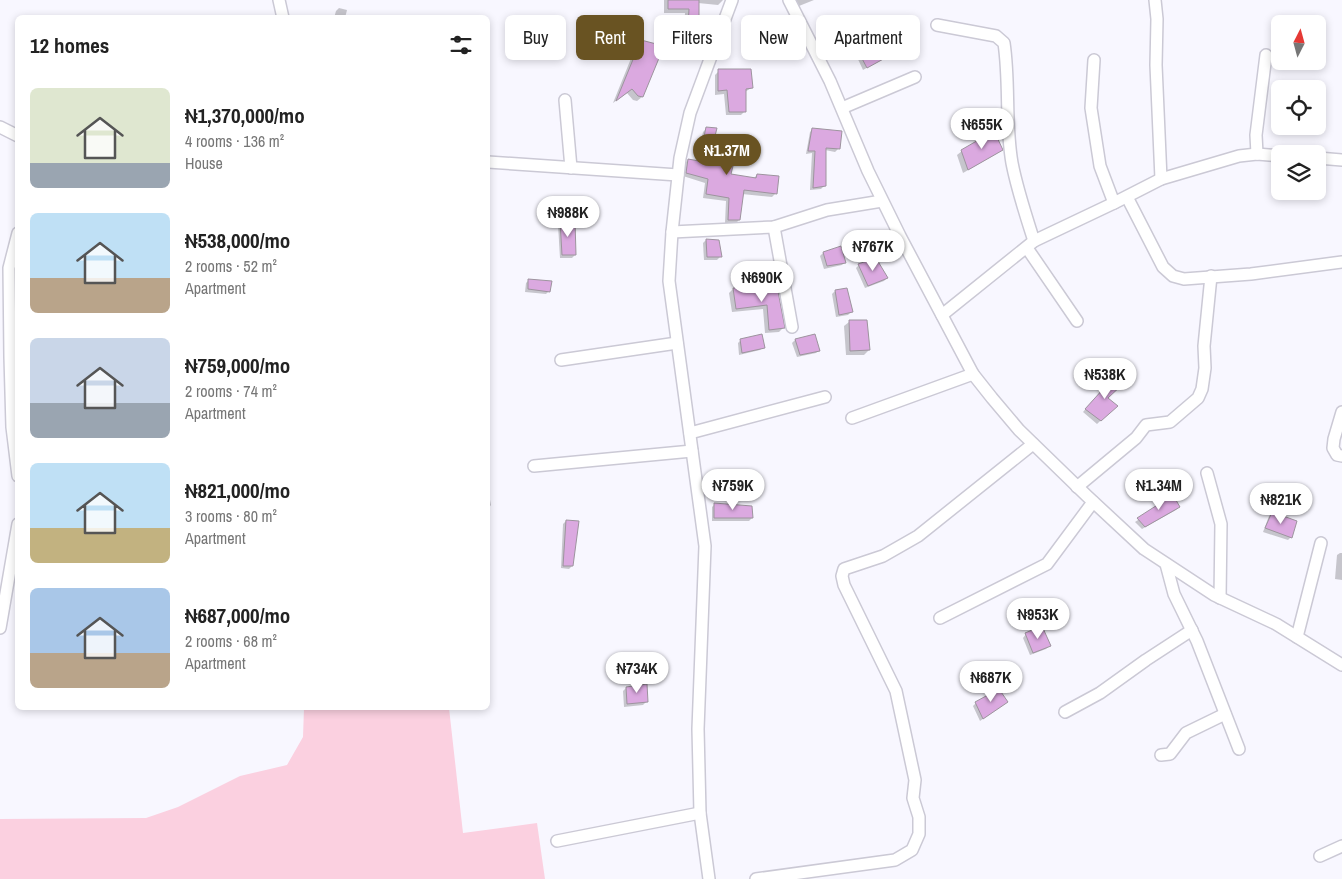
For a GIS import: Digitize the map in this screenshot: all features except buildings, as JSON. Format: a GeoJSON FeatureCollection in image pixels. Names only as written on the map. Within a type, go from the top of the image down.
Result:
{"type":"FeatureCollection","features":[{"type":"Feature","properties":{"kind":"street"},"geometry":{"type":"LineString","coordinates":[[279,0],[283,15]]}},
{"type":"Feature","properties":{"kind":"street"},"geometry":{"type":"LineString","coordinates":[[709,879],[700,814],[698,729],[705,546],[669,281],[680,158],[690,113],[732,0]]}},
{"type":"Feature","properties":{"kind":"street"},"geometry":{"type":"LineString","coordinates":[[789,0],[830,81],[882,201],[973,374],[1019,430],[1144,549],[1220,598],[1276,624],[1342,665]]}},
{"type":"Feature","properties":{"kind":"street"},"geometry":{"type":"LineString","coordinates":[[1155,0],[1161,178]]}},
{"type":"Feature","properties":{"kind":"street"},"geometry":{"type":"LineString","coordinates":[[937,25],[996,36],[1004,43],[1007,60],[1007,103],[1012,163],[1030,245],[1076,321]]}},
{"type":"Feature","properties":{"kind":"street"},"geometry":{"type":"LineString","coordinates":[[1257,154],[1256,134],[1266,55]]}},
{"type":"Feature","properties":{"kind":"street"},"geometry":{"type":"LineString","coordinates":[[1094,60],[1091,108],[1100,166],[1114,203]]}},
{"type":"Feature","properties":{"kind":"street"},"geometry":{"type":"LineString","coordinates":[[842,108],[915,77]]}},
{"type":"Feature","properties":{"kind":"street"},"geometry":{"type":"LineString","coordinates":[[565,100],[571,168]]}},
{"type":"Feature","properties":{"kind":"street"},"geometry":{"type":"LineString","coordinates":[[0,127],[15,134]]}},
{"type":"Feature","properties":{"kind":"street"},"geometry":{"type":"LineString","coordinates":[[942,315],[1030,245],[1161,178],[1238,156],[1257,154],[1271,155]]}},
{"type":"Feature","properties":{"kind":"street"},"geometry":{"type":"LineString","coordinates":[[1326,159],[1342,160]]}},
{"type":"Feature","properties":{"kind":"street"},"geometry":{"type":"LineString","coordinates":[[490,162],[678,174]]}},
{"type":"Feature","properties":{"kind":"street"},"geometry":{"type":"LineString","coordinates":[[1127,196],[1164,267],[1173,276],[1184,279],[1251,274],[1342,262]]}},
{"type":"Feature","properties":{"kind":"street"},"geometry":{"type":"LineString","coordinates":[[672,232],[774,227],[827,210],[882,201]]}},
{"type":"Feature","properties":{"kind":"street"},"geometry":{"type":"LineString","coordinates":[[774,227],[792,327]]}},
{"type":"Feature","properties":{"kind":"street"},"geometry":{"type":"LineString","coordinates":[[15,245],[9,268],[12,427],[15,452]]}},
{"type":"Feature","properties":{"kind":"street"},"geometry":{"type":"LineString","coordinates":[[1077,486],[1136,438],[1146,425],[1170,422],[1198,398],[1202,389],[1205,368],[1204,346],[1211,276]]}},
{"type":"Feature","properties":{"kind":"street"},"geometry":{"type":"LineString","coordinates":[[561,360],[677,343]]}},
{"type":"Feature","properties":{"kind":"street"},"geometry":{"type":"LineString","coordinates":[[852,418],[973,374]]}},
{"type":"Feature","properties":{"kind":"street"},"geometry":{"type":"LineString","coordinates":[[690,433],[825,397]]}},
{"type":"Feature","properties":{"kind":"street"},"geometry":{"type":"LineString","coordinates":[[1342,412],[1333,448],[1337,455],[1342,456]]}},
{"type":"Feature","properties":{"kind":"street"},"geometry":{"type":"LineString","coordinates":[[756,879],[895,860],[912,850],[919,834],[919,817],[914,798],[915,780],[901,706],[891,678],[844,585],[842,576],[844,569],[883,556],[918,536],[1033,444]]}},
{"type":"Feature","properties":{"kind":"street"},"geometry":{"type":"LineString","coordinates":[[534,466],[692,450]]}},
{"type":"Feature","properties":{"kind":"street"},"geometry":{"type":"LineString","coordinates":[[1207,473],[1221,524],[1220,598]]}},
{"type":"Feature","properties":{"kind":"street"},"geometry":{"type":"LineString","coordinates":[[940,618],[1046,564],[1093,502]]}},
{"type":"Feature","properties":{"kind":"street"},"geometry":{"type":"LineString","coordinates":[[0,628],[15,541]]}},
{"type":"Feature","properties":{"kind":"street"},"geometry":{"type":"LineString","coordinates":[[1297,637],[1321,543]]}},
{"type":"Feature","properties":{"kind":"street"},"geometry":{"type":"LineString","coordinates":[[1166,564],[1174,594],[1192,630],[1239,749]]}},
{"type":"Feature","properties":{"kind":"street"},"geometry":{"type":"LineString","coordinates":[[1065,712],[1100,693],[1192,630]]}},
{"type":"Feature","properties":{"kind":"street"},"geometry":{"type":"LineString","coordinates":[[1161,755],[1170,754],[1186,733],[1225,714]]}},
{"type":"Feature","properties":{"kind":"street"},"geometry":{"type":"LineString","coordinates":[[557,841],[700,814]]}},
{"type":"Feature","properties":{"kind":"street"},"geometry":{"type":"LineString","coordinates":[[1320,856],[1342,846]]}},
{"type":"Feature","properties":{"kind":"shaded area"},"geometry":{"type":"Polygon","coordinates":[[[304,710],[449,710],[463,833],[537,823],[545,879],[0,879],[0,819],[146,818],[178,807],[240,776],[287,765],[303,737],[304,710]]]}}]}
